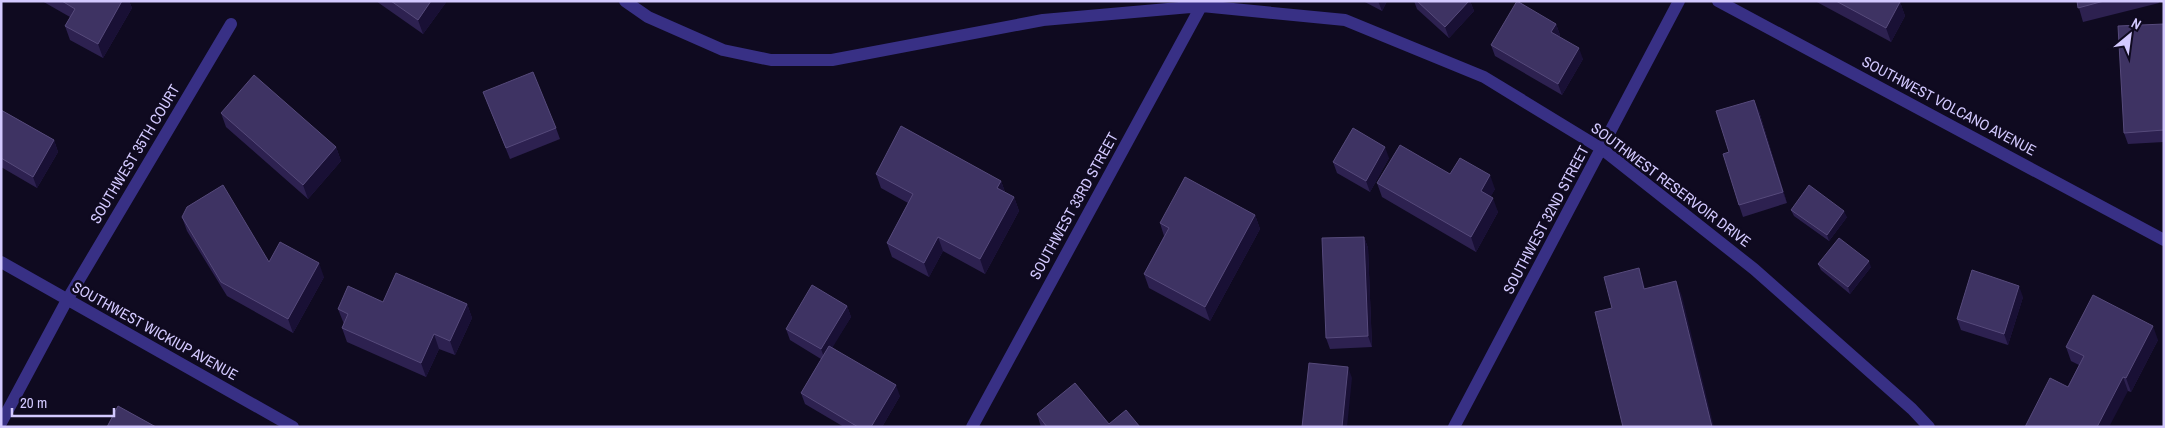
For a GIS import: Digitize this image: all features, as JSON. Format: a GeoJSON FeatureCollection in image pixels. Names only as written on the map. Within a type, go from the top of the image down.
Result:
{"type":"FeatureCollection","features":[{"type":"Feature","properties":{"kind":"street","name":"SOUTHWEST RESERVOIR DRIVE"},"geometry":{"type":"LineString","coordinates":[[625,1],[648,17],[723,50],[771,60],[832,60],[1043,20],[1203,4],[1346,20],[1484,77],[1602,149],[1754,269],[1912,409],[1929,427]]}},
{"type":"Feature","properties":{"kind":"street","name":"SOUTHWEST 32ND STREET"},"geometry":{"type":"LineString","coordinates":[[1454,427],[1679,1]]}},
{"type":"Feature","properties":{"kind":"street","name":"SOUTHWEST VOLCANO AVENUE"},"geometry":{"type":"LineString","coordinates":[[1718,1],[2164,240]]}},
{"type":"Feature","properties":{"kind":"street","name":"SOUTHWEST 33RD STREET"},"geometry":{"type":"LineString","coordinates":[[972,427],[1203,4]]}},
{"type":"Feature","properties":{"kind":"street","name":"SOUTHWEST 35TH COURT"},"geometry":{"type":"LineString","coordinates":[[1,423],[68,300],[231,24]]}},
{"type":"Feature","properties":{"kind":"street","name":"SOUTHWEST WICKIUP AVENUE"},"geometry":{"type":"LineString","coordinates":[[1,262],[293,427]]}},
{"type":"Feature","properties":{"kind":"building"},"geometry":{"type":"Polygon","coordinates":[[[62,1],[122,1],[98,44],[65,26],[75,9],[62,1]]]}},
{"type":"Feature","properties":{"kind":"building"},"geometry":{"type":"Polygon","coordinates":[[[391,1],[431,1],[418,20],[391,1]]]}},
{"type":"Feature","properties":{"kind":"building"},"geometry":{"type":"Polygon","coordinates":[[[1417,1],[1469,1],[1445,27],[1417,1]]]}},
{"type":"Feature","properties":{"kind":"building"},"geometry":{"type":"Polygon","coordinates":[[[1517,1],[1556,24],[1551,32],[1579,48],[1558,84],[1491,45],[1517,1]]]}},
{"type":"Feature","properties":{"kind":"building"},"geometry":{"type":"Polygon","coordinates":[[[1836,1],[1898,1],[1900,2],[1886,28],[1836,1]]]}},
{"type":"Feature","properties":{"kind":"building"},"geometry":{"type":"Polygon","coordinates":[[[2077,1],[2104,1],[2078,8],[2077,1]]]}},
{"type":"Feature","properties":{"kind":"building"},"geometry":{"type":"Polygon","coordinates":[[[2164,24],[2164,130],[2124,133],[2118,26],[2164,24]]]}},
{"type":"Feature","properties":{"kind":"building"},"geometry":{"type":"Polygon","coordinates":[[[533,72],[556,128],[506,148],[483,92],[533,72]]]}},
{"type":"Feature","properties":{"kind":"building"},"geometry":{"type":"Polygon","coordinates":[[[254,75],[336,147],[303,185],[221,113],[254,75]]]}},
{"type":"Feature","properties":{"kind":"building"},"geometry":{"type":"Polygon","coordinates":[[[1754,100],[1783,192],[1739,205],[1723,154],[1729,152],[1716,111],[1754,100]]]}},
{"type":"Feature","properties":{"kind":"building"},"geometry":{"type":"Polygon","coordinates":[[[1,110],[54,140],[33,177],[1,158],[1,110]]]}},
{"type":"Feature","properties":{"kind":"building"},"geometry":{"type":"Polygon","coordinates":[[[901,126],[1001,181],[997,188],[1014,197],[980,259],[938,237],[924,263],[887,243],[913,194],[876,174],[901,126]]]}},
{"type":"Feature","properties":{"kind":"building"},"geometry":{"type":"Polygon","coordinates":[[[1353,128],[1385,147],[1366,181],[1333,162],[1353,128]]]}},
{"type":"Feature","properties":{"kind":"building"},"geometry":{"type":"Polygon","coordinates":[[[1400,145],[1450,174],[1460,158],[1490,175],[1481,191],[1493,198],[1471,237],[1377,183],[1400,145]]]}},
{"type":"Feature","properties":{"kind":"building"},"geometry":{"type":"Polygon","coordinates":[[[1185,177],[1255,215],[1205,307],[1144,274],[1169,228],[1160,223],[1185,177]]]}},
{"type":"Feature","properties":{"kind":"building"},"geometry":{"type":"Polygon","coordinates":[[[223,185],[269,262],[280,242],[319,263],[288,319],[221,282],[182,217],[187,207],[223,185]]]}},
{"type":"Feature","properties":{"kind":"building"},"geometry":{"type":"Polygon","coordinates":[[[1809,185],[1844,211],[1827,235],[1791,210],[1809,185]]]}},
{"type":"Feature","properties":{"kind":"building"},"geometry":{"type":"Polygon","coordinates":[[[1364,237],[1368,336],[1326,338],[1322,238],[1364,237]]]}},
{"type":"Feature","properties":{"kind":"building"},"geometry":{"type":"Polygon","coordinates":[[[1839,238],[1869,261],[1848,287],[1818,264],[1839,238]]]}},
{"type":"Feature","properties":{"kind":"building"},"geometry":{"type":"Polygon","coordinates":[[[1639,268],[1644,289],[1676,281],[1712,427],[1623,427],[1595,312],[1612,308],[1604,277],[1639,268]]]}},
{"type":"Feature","properties":{"kind":"building"},"geometry":{"type":"Polygon","coordinates":[[[1972,270],[2019,286],[2004,334],[1957,319],[1972,270]]]}},
{"type":"Feature","properties":{"kind":"building"},"geometry":{"type":"Polygon","coordinates":[[[396,273],[467,304],[450,341],[434,334],[421,363],[342,328],[348,314],[338,309],[348,286],[383,302],[396,273]]]}},
{"type":"Feature","properties":{"kind":"building"},"geometry":{"type":"Polygon","coordinates":[[[812,285],[847,306],[821,349],[786,329],[812,285]]]}},
{"type":"Feature","properties":{"kind":"building"},"geometry":{"type":"Polygon","coordinates":[[[2093,295],[2153,326],[2126,378],[2123,377],[2097,427],[2025,427],[2050,378],[2068,387],[2084,356],[2066,347],[2093,295]]]}},
{"type":"Feature","properties":{"kind":"building"},"geometry":{"type":"Polygon","coordinates":[[[829,346],[896,385],[871,427],[858,427],[801,393],[829,346]]]}},
{"type":"Feature","properties":{"kind":"building"},"geometry":{"type":"Polygon","coordinates":[[[1309,363],[1348,367],[1342,427],[1302,427],[1309,363]]]}},
{"type":"Feature","properties":{"kind":"building"},"geometry":{"type":"Polygon","coordinates":[[[1075,383],[1109,424],[1126,410],[1140,427],[1047,427],[1037,414],[1075,383]]]}},
{"type":"Feature","properties":{"kind":"building"},"geometry":{"type":"Polygon","coordinates":[[[118,406],[156,427],[107,427],[118,406]]]}}]}
